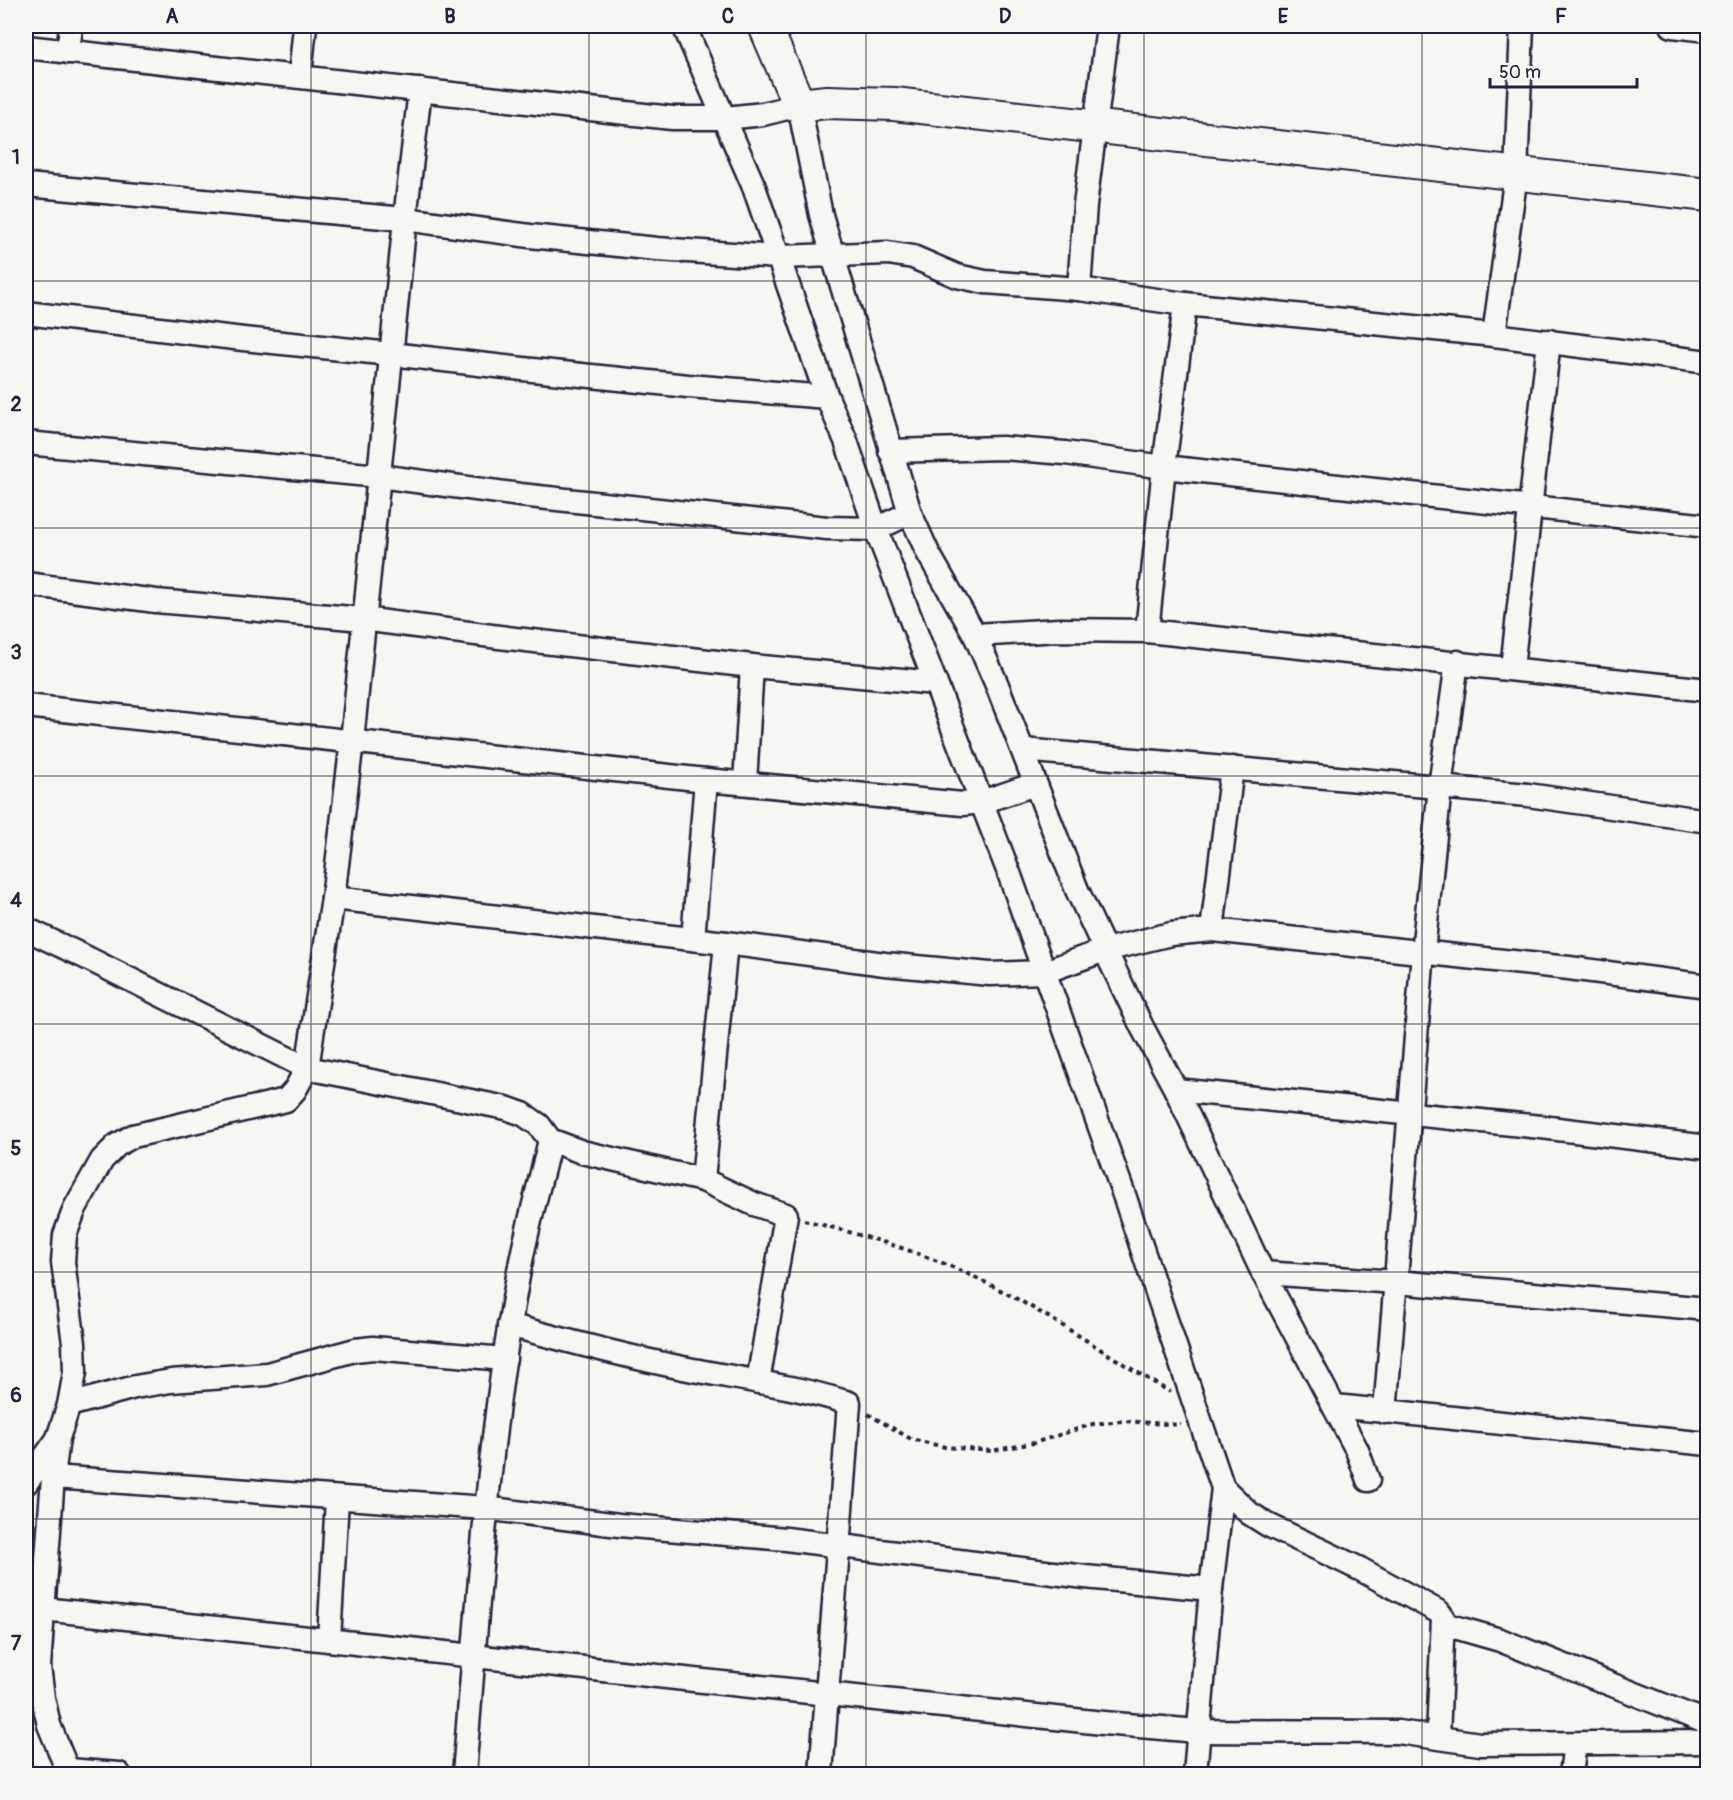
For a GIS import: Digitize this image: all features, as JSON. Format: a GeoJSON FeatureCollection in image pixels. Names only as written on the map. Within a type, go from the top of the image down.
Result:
{"type":"FeatureCollection","features":[{"type":"Feature","properties":{"kind":"street"},"geometry":{"type":"LineString","coordinates":[[68,52],[71,26]]}},
{"type":"Feature","properties":{"kind":"street"},"geometry":{"type":"LineString","coordinates":[[300,76],[305,26]]}},
{"type":"Feature","properties":{"kind":"street"},"geometry":{"type":"LineString","coordinates":[[684,26],[726,118],[754,187],[827,397],[846,441],[876,529],[982,802],[1201,1418],[1223,1488],[1211,1589],[1195,1774]]}},
{"type":"Feature","properties":{"kind":"street"},"geometry":{"type":"LineString","coordinates":[[765,26],[799,105],[821,215],[910,513],[928,553],[975,635],[998,686],[1077,890],[1105,950],[1142,1027],[1176,1090],[1263,1273],[1357,1450],[1368,1480]]}},
{"type":"Feature","properties":{"kind":"street"},"geometry":{"type":"LineString","coordinates":[[1079,289],[1085,205],[1108,26]]}},
{"type":"Feature","properties":{"kind":"street"},"geometry":{"type":"LineString","coordinates":[[1494,335],[1516,174],[1522,26]]}},
{"type":"Feature","properties":{"kind":"street"},"geometry":{"type":"LineString","coordinates":[[1672,26],[1707,30]]}},
{"type":"Feature","properties":{"kind":"street"},"geometry":{"type":"LineString","coordinates":[[26,47],[672,118],[726,118],[763,114],[799,105],[859,102],[1326,151],[1707,195]]}},
{"type":"Feature","properties":{"kind":"street"},"geometry":{"type":"LineString","coordinates":[[119,1774],[68,1772],[48,1725],[42,1698],[39,1666],[53,1477],[58,1438],[69,1405],[75,1372],[74,1343],[63,1262],[65,1236],[75,1208],[102,1160],[117,1145],[133,1136],[286,1100],[295,1090],[307,1068],[333,898],[352,741],[420,90]]}},
{"type":"Feature","properties":{"kind":"street"},"geometry":{"type":"LineString","coordinates":[[26,184],[405,219],[530,236],[657,249],[780,257],[888,253],[913,257],[957,276],[985,282],[1079,289],[1185,304],[1549,341],[1707,362]]}},
{"type":"Feature","properties":{"kind":"street"},"geometry":{"type":"LineString","coordinates":[[1146,631],[1185,304]]}},
{"type":"Feature","properties":{"kind":"street"},"geometry":{"type":"LineString","coordinates":[[26,313],[243,339],[688,386],[827,397]]}},
{"type":"Feature","properties":{"kind":"street"},"geometry":{"type":"LineString","coordinates":[[1512,668],[1549,341]]}},
{"type":"Feature","properties":{"kind":"street"},"geometry":{"type":"LineString","coordinates":[[846,441],[887,441],[1065,453],[1164,467],[1707,526]]}},
{"type":"Feature","properties":{"kind":"street"},"geometry":{"type":"LineString","coordinates":[[26,443],[379,476],[520,495],[826,528],[876,529],[910,513]]}},
{"type":"Feature","properties":{"kind":"street"},"geometry":{"type":"LineString","coordinates":[[26,584],[156,601],[363,619],[752,666],[935,684]]}},
{"type":"Feature","properties":{"kind":"street"},"geometry":{"type":"LineString","coordinates":[[975,635],[1059,630],[1146,631],[1707,690]]}},
{"type":"Feature","properties":{"kind":"street"},"geometry":{"type":"LineString","coordinates":[[1386,1412],[1423,952],[1440,787],[1457,662]]}},
{"type":"Feature","properties":{"kind":"street"},"geometry":{"type":"LineString","coordinates":[[745,783],[752,666]]}},
{"type":"Feature","properties":{"kind":"street"},"geometry":{"type":"LineString","coordinates":[[26,706],[706,780],[963,804],[982,802],[1035,784]]}},
{"type":"Feature","properties":{"kind":"street"},"geometry":{"type":"LineString","coordinates":[[1023,750],[1528,795],[1707,821]]}},
{"type":"Feature","properties":{"kind":"street"},"geometry":{"type":"LineString","coordinates":[[1212,930],[1232,768]]}},
{"type":"Feature","properties":{"kind":"street"},"geometry":{"type":"LineString","coordinates":[[693,939],[706,780]]}},
{"type":"Feature","properties":{"kind":"street"},"geometry":{"type":"LineString","coordinates":[[333,898],[693,939],[885,964],[978,973],[1044,972],[1105,950],[1171,934],[1212,930],[1569,968],[1707,986]]}},
{"type":"Feature","properties":{"kind":"street"},"geometry":{"type":"LineString","coordinates":[[26,929],[307,1068],[506,1108],[523,1114],[539,1125],[550,1140],[591,1155],[703,1180],[754,1204],[786,1215],[758,1382]]}},
{"type":"Feature","properties":{"kind":"street"},"geometry":{"type":"LineString","coordinates":[[703,1180],[726,943]]}},
{"type":"Feature","properties":{"kind":"street"},"geometry":{"type":"LineString","coordinates":[[1176,1090],[1707,1147]]}},
{"type":"Feature","properties":{"kind":"street"},"geometry":{"type":"LineString","coordinates":[[464,1774],[485,1508],[509,1325],[517,1279],[550,1140]]}},
{"type":"Feature","properties":{"kind":"street"},"geometry":{"type":"LineString","coordinates":[[1263,1273],[1707,1309]]}},
{"type":"Feature","properties":{"kind":"street"},"geometry":{"type":"LineString","coordinates":[[509,1325],[598,1349],[683,1368],[806,1390],[849,1403],[821,1774]]}},
{"type":"Feature","properties":{"kind":"street"},"geometry":{"type":"LineString","coordinates":[[69,1405],[135,1387],[171,1381],[267,1374],[355,1350],[373,1348],[505,1359]]}},
{"type":"Feature","properties":{"kind":"street"},"geometry":{"type":"LineString","coordinates":[[1335,1406],[1707,1444]]}},
{"type":"Feature","properties":{"kind":"street"},"geometry":{"type":"LineString","coordinates":[[26,1483],[58,1438]]}},
{"type":"Feature","properties":{"kind":"street"},"geometry":{"type":"LineString","coordinates":[[53,1477],[485,1508],[619,1526],[840,1545],[1085,1577],[1211,1589]]}},
{"type":"Feature","properties":{"kind":"street"},"geometry":{"type":"LineString","coordinates":[[1223,1488],[1249,1513],[1268,1525],[1360,1569],[1439,1611],[1444,1624],[1438,1737]]}},
{"type":"Feature","properties":{"kind":"street"},"geometry":{"type":"LineString","coordinates":[[329,1640],[337,1498]]}},
{"type":"Feature","properties":{"kind":"street"},"geometry":{"type":"LineString","coordinates":[[44,1609],[474,1657],[1102,1723],[1198,1731],[1386,1732],[1480,1744],[1707,1742]]}},
{"type":"Feature","properties":{"kind":"street"},"geometry":{"type":"LineString","coordinates":[[1444,1624],[1500,1640],[1707,1723]]}},
{"type":"Feature","properties":{"kind":"street"},"geometry":{"type":"LineString","coordinates":[[1571,1774],[1575,1744]]}},
{"type":"Feature","properties":{"kind":"path"},"geometry":{"type":"LineString","coordinates":[[786,1215],[862,1236],[952,1267],[1065,1326],[1201,1418]]}},
{"type":"Feature","properties":{"kind":"path"},"geometry":{"type":"LineString","coordinates":[[849,1403],[911,1439],[945,1447],[991,1451],[1034,1443],[1093,1424],[1201,1418]]}}]}
